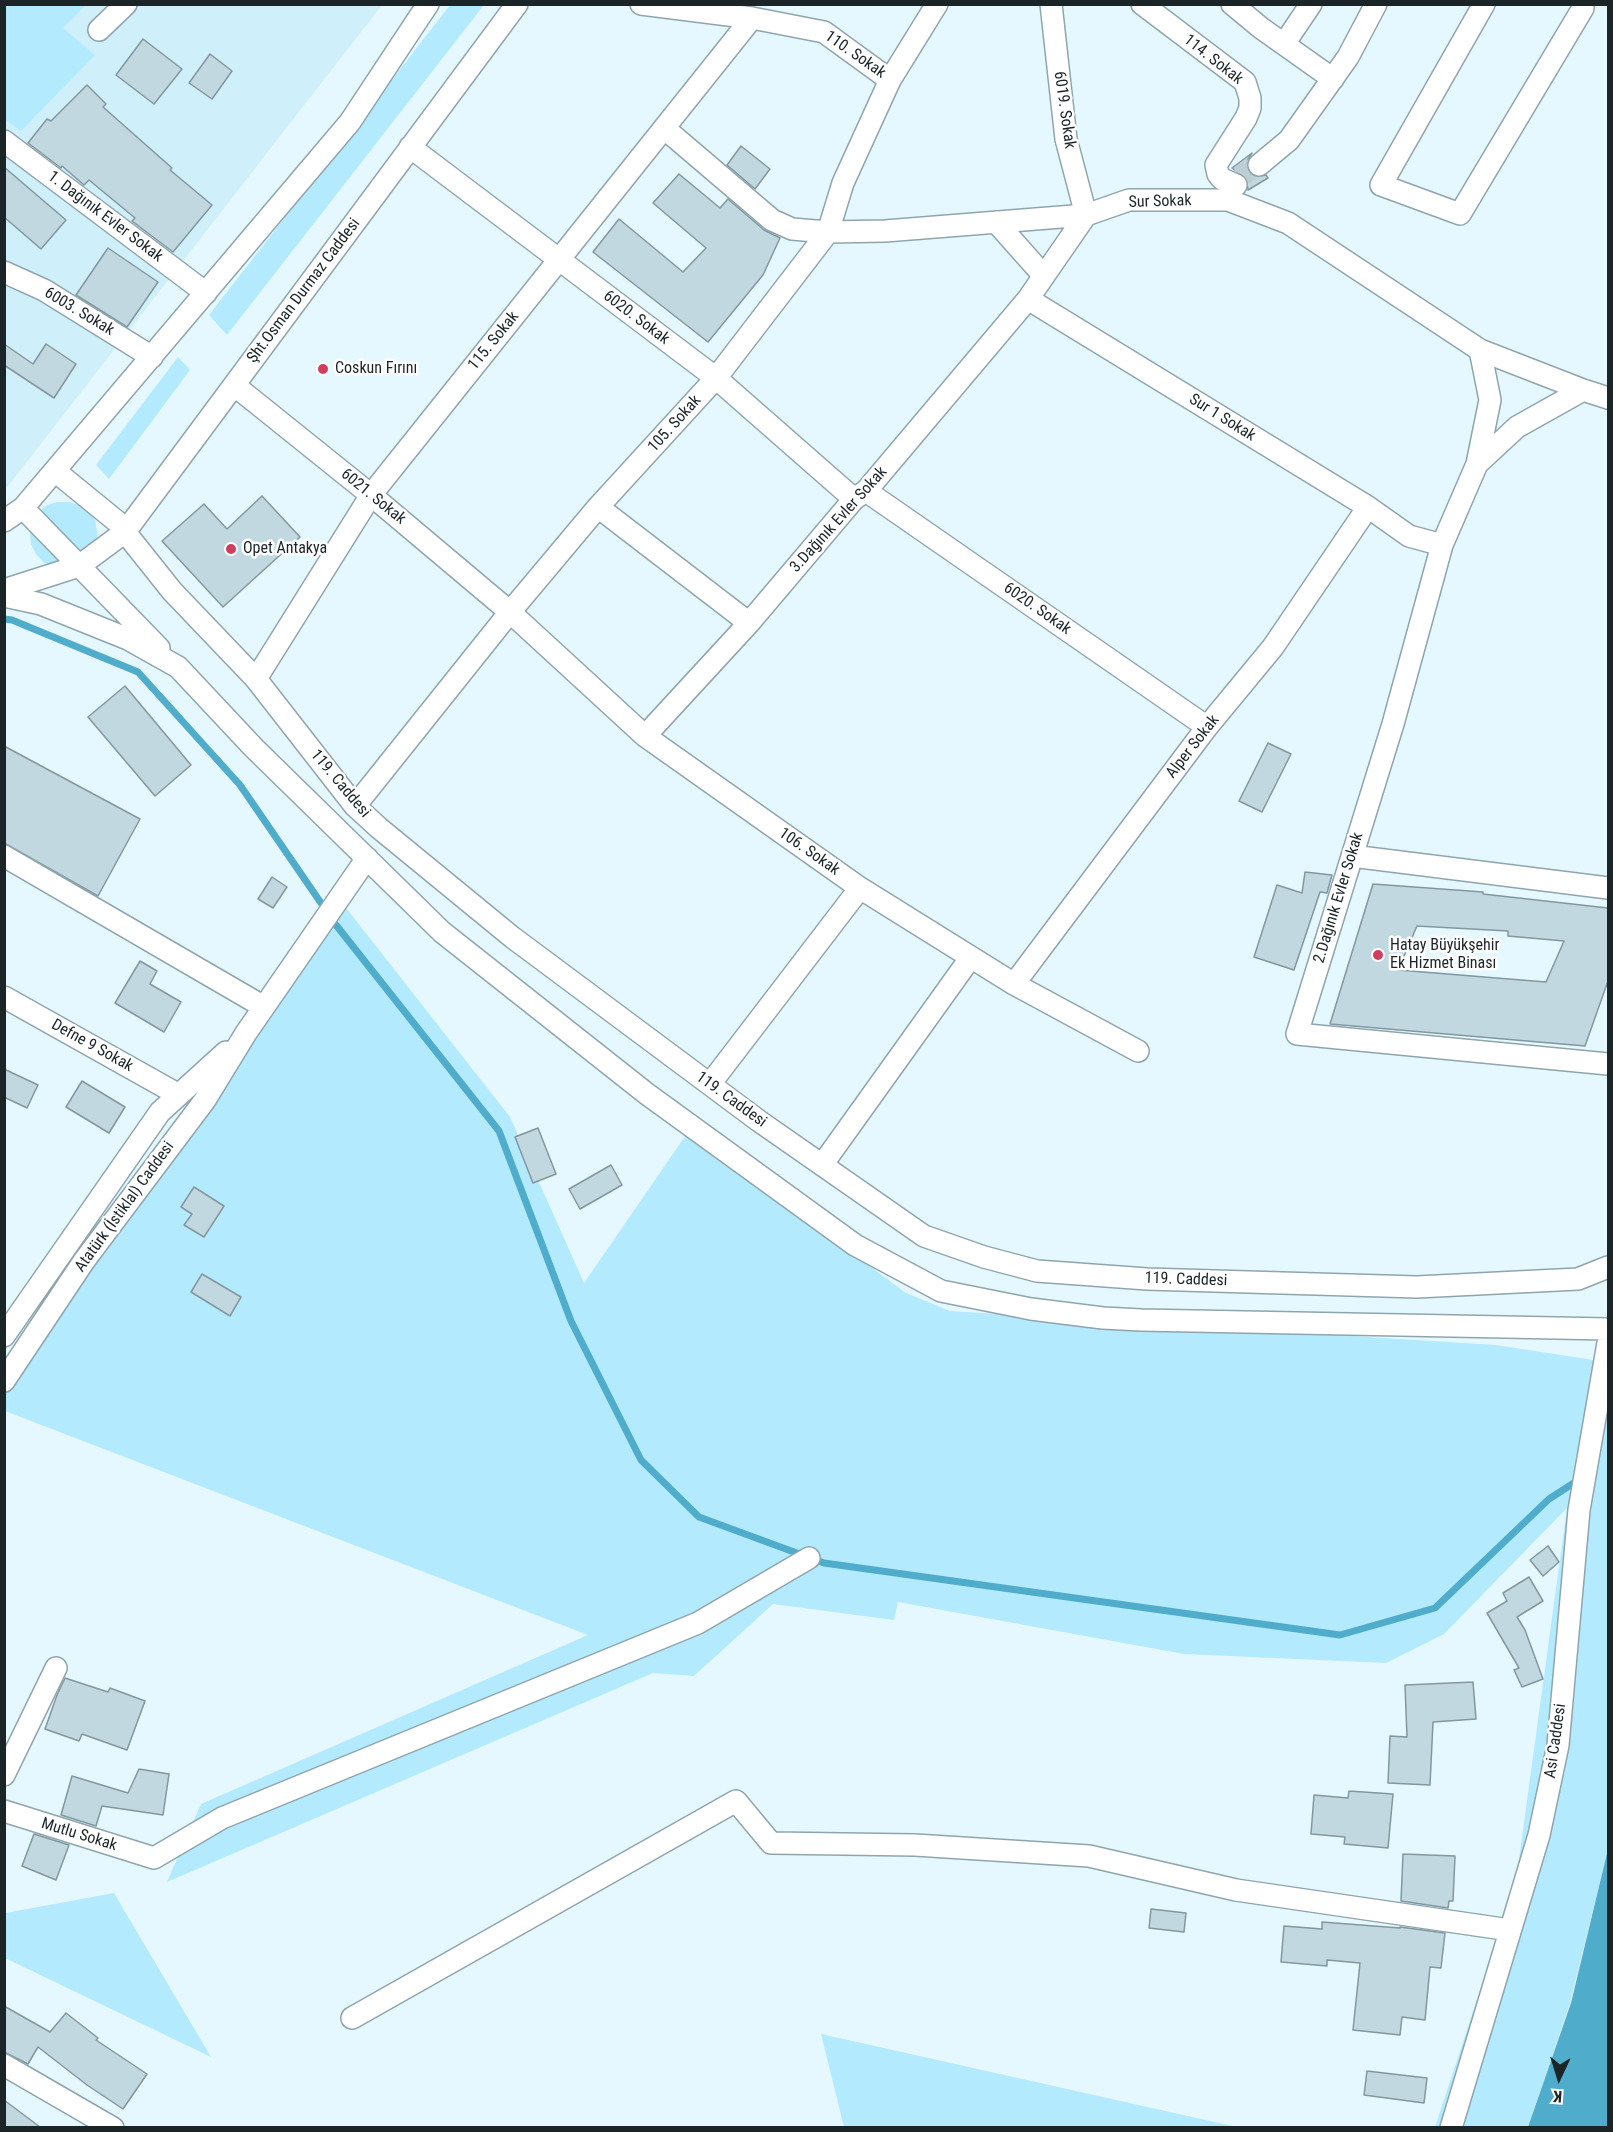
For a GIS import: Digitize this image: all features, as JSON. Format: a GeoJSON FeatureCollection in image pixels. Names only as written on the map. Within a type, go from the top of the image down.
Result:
{"type":"FeatureCollection","features":[{"type":"Feature","properties":{"kind":"street"},"geometry":{"type":"LineString","coordinates":[[99,30],[126,4]]}},
{"type":"Feature","properties":{"kind":"street"},"geometry":{"type":"LineString","coordinates":[[4,521],[23,508],[350,122],[428,4]]}},
{"type":"Feature","properties":{"kind":"street","name":"Şht.Osman Durmaz Caddesi"},"geometry":{"type":"LineString","coordinates":[[4,590],[79,566],[125,532],[517,4]]}},
{"type":"Feature","properties":{"kind":"street","name":"110. Sokak"},"geometry":{"type":"LineString","coordinates":[[641,4],[752,18],[824,32],[890,80]]}},
{"type":"Feature","properties":{"kind":"street","name":"105. Sokak"},"geometry":{"type":"LineString","coordinates":[[355,806],[510,612],[598,507],[717,378],[828,232],[843,183],[890,80],[937,4]]}},
{"type":"Feature","properties":{"kind":"street","name":"6019. Sokak"},"geometry":{"type":"LineString","coordinates":[[1051,4],[1066,139],[1086,214]]}},
{"type":"Feature","properties":{"kind":"street","name":"114. Sokak"},"geometry":{"type":"LineString","coordinates":[[1142,4],[1245,82],[1250,98],[1250,108],[1216,165],[1218,174],[1234,188]]}},
{"type":"Feature","properties":{"kind":"street"},"geometry":{"type":"LineString","coordinates":[[1232,4],[1333,79]]}},
{"type":"Feature","properties":{"kind":"street"},"geometry":{"type":"LineString","coordinates":[[1284,44],[1311,4]]}},
{"type":"Feature","properties":{"kind":"street"},"geometry":{"type":"LineString","coordinates":[[1259,165],[1289,140],[1348,57],[1376,4]]}},
{"type":"Feature","properties":{"kind":"street"},"geometry":{"type":"LineString","coordinates":[[1484,4],[1381,186],[1460,214],[1583,8],[1582,4]]}},
{"type":"Feature","properties":{"kind":"street","name":"115. Sokak"},"geometry":{"type":"LineString","coordinates":[[256,679],[371,495],[752,18]]}},
{"type":"Feature","properties":{"kind":"street","name":"Sur Sokak"},"geometry":{"type":"LineString","coordinates":[[664,128],[772,220],[792,229],[828,232],[885,231],[1086,214],[1129,200],[1234,188],[1480,350],[1608,398]]}},
{"type":"Feature","properties":{"kind":"street","name":"1. Dağınık Evler Sokak"},"geometry":{"type":"LineString","coordinates":[[4,141],[206,293]]}},
{"type":"Feature","properties":{"kind":"street","name":"6020. Sokak"},"geometry":{"type":"LineString","coordinates":[[410,147],[717,378],[860,495],[1207,727]]}},
{"type":"Feature","properties":{"kind":"street"},"geometry":{"type":"LineString","coordinates":[[1028,299],[1086,214]]}},
{"type":"Feature","properties":{"kind":"street"},"geometry":{"type":"LineString","coordinates":[[996,222],[1044,276]]}},
{"type":"Feature","properties":{"kind":"street","name":"6003. Sokak"},"geometry":{"type":"LineString","coordinates":[[4,272],[44,290],[152,357]]}},
{"type":"Feature","properties":{"kind":"street","name":"3.Dağınık Evler Sokak"},"geometry":{"type":"LineString","coordinates":[[645,736],[749,623],[1028,299]]}},
{"type":"Feature","properties":{"kind":"street","name":"Sur 1 Sokak"},"geometry":{"type":"LineString","coordinates":[[1028,299],[1368,507],[1409,537],[1442,545]]}},
{"type":"Feature","properties":{"kind":"street","name":"2.Dağınık Evler Sokak"},"geometry":{"type":"LineString","coordinates":[[1480,350],[1490,399],[1477,464],[1442,545],[1393,724],[1297,1034],[1608,1064]]}},
{"type":"Feature","properties":{"kind":"street","name":"6021. Sokak"},"geometry":{"type":"LineString","coordinates":[[234,385],[371,495],[510,612]]}},
{"type":"Feature","properties":{"kind":"street","name":"2.Dağınık Evler Sokak"},"geometry":{"type":"LineString","coordinates":[[1477,464],[1517,427],[1583,390]]}},
{"type":"Feature","properties":{"kind":"street","name":"119. Caddesi"},"geometry":{"type":"LineString","coordinates":[[55,471],[120,524],[172,591],[256,679],[355,806],[512,937],[710,1084],[924,1236],[984,1257],[1036,1271],[1147,1279],[1417,1287],[1578,1279],[1608,1267]]}},
{"type":"Feature","properties":{"kind":"street"},"geometry":{"type":"LineString","coordinates":[[598,507],[749,623]]}},
{"type":"Feature","properties":{"kind":"street","name":"Alper Sokak"},"geometry":{"type":"LineString","coordinates":[[1014,984],[1207,727],[1273,647],[1368,507]]}},
{"type":"Feature","properties":{"kind":"street","name":"119. Caddesi"},"geometry":{"type":"LineString","coordinates":[[23,508],[254,748],[442,932],[647,1094],[855,1245],[941,1291],[1031,1309],[1102,1318],[1608,1329]]}},
{"type":"Feature","properties":{"kind":"street","name":"119. Caddesi"},"geometry":{"type":"LineString","coordinates":[[4,596],[41,604],[128,639],[178,667]]}},
{"type":"Feature","properties":{"kind":"street","name":"106. Sokak"},"geometry":{"type":"LineString","coordinates":[[510,612],[645,736],[860,888],[1014,984],[1138,1051]]}},
{"type":"Feature","properties":{"kind":"street"},"geometry":{"type":"LineString","coordinates":[[4,856],[264,1007]]}},
{"type":"Feature","properties":{"kind":"street"},"geometry":{"type":"LineString","coordinates":[[1352,856],[1608,888]]}},
{"type":"Feature","properties":{"kind":"street","name":"Atatürk (İstiklal) Caddesi"},"geometry":{"type":"LineString","coordinates":[[4,1381],[84,1261],[205,1100],[246,1033],[367,858]]}},
{"type":"Feature","properties":{"kind":"street"},"geometry":{"type":"LineString","coordinates":[[710,1084],[860,888]]}},
{"type":"Feature","properties":{"kind":"street"},"geometry":{"type":"LineString","coordinates":[[822,1165],[971,957]]}},
{"type":"Feature","properties":{"kind":"street","name":"Defne 9 Sokak"},"geometry":{"type":"LineString","coordinates":[[4,996],[179,1095]]}},
{"type":"Feature","properties":{"kind":"street","name":"Atatürk (İstiklal) Caddesi"},"geometry":{"type":"LineString","coordinates":[[4,1336],[160,1112],[246,1033]]}},
{"type":"Feature","properties":{"kind":"street","name":"Asi Caddesi"},"geometry":{"type":"LineString","coordinates":[[1451,2127],[1539,1835],[1558,1744],[1579,1510],[1608,1343]]}},
{"type":"Feature","properties":{"kind":"street","name":"Mutlu Sokak"},"geometry":{"type":"LineString","coordinates":[[4,1811],[154,1858],[222,1818],[698,1623],[809,1558]]}},
{"type":"Feature","properties":{"kind":"street"},"geometry":{"type":"LineString","coordinates":[[4,1775],[56,1668]]}},
{"type":"Feature","properties":{"kind":"street"},"geometry":{"type":"LineString","coordinates":[[352,2018],[736,1801],[771,1844],[915,1845],[1089,1856],[1236,1890],[1510,1930]]}},
{"type":"Feature","properties":{"kind":"street"},"geometry":{"type":"LineString","coordinates":[[4,2065],[113,2127]]}},
{"type":"Feature","properties":{"kind":"shaded area"},"geometry":{"type":"Polygon","coordinates":[[[4,5],[86,5],[63,28],[95,55],[21,131],[5,119],[4,5]]]}},
{"type":"Feature","properties":{"kind":"shaded area"},"geometry":{"type":"Polygon","coordinates":[[[5,5],[382,5],[5,490],[5,5]]]}},
{"type":"Feature","properties":{"kind":"shaded area"},"geometry":{"type":"Polygon","coordinates":[[[450,5],[484,5],[227,335],[209,315],[450,5]]]}},
{"type":"Feature","properties":{"kind":"shaded area"},"geometry":{"type":"Polygon","coordinates":[[[178,357],[190,370],[109,479],[96,465],[178,357]]]}},
{"type":"Feature","properties":{"kind":"shaded area"},"geometry":{"type":"Polygon","coordinates":[[[69,502],[88,511],[95,520],[97,542],[93,553],[53,567],[43,562],[36,554],[31,544],[30,533],[32,522],[38,513],[47,505],[69,502]]]}},
{"type":"Feature","properties":{"kind":"shaded area"},"geometry":{"type":"Polygon","coordinates":[[[343,904],[510,1117],[584,1283],[688,1132],[906,1293],[950,1311],[1496,1345],[1600,1361],[1608,1360],[1608,1849],[1570,2003],[1528,2127],[1435,2127],[1516,1881],[1567,1508],[1444,1634],[1386,1663],[1184,1654],[898,1602],[894,1620],[773,1604],[694,1676],[653,1673],[167,1882],[201,1804],[588,1635],[5,1411],[5,1380],[343,904]]]}},
{"type":"Feature","properties":{"kind":"shaded area"},"geometry":{"type":"Polygon","coordinates":[[[1608,1849],[1608,2127],[1528,2127],[1571,2003],[1608,1849]]]}},
{"type":"Feature","properties":{"kind":"shaded area"},"geometry":{"type":"Polygon","coordinates":[[[114,1893],[211,2057],[5,1958],[5,1913],[114,1893]]]}},
{"type":"Feature","properties":{"kind":"shaded area"},"geometry":{"type":"Polygon","coordinates":[[[821,2034],[1237,2127],[844,2127],[821,2034]]]}},
{"type":"Feature","properties":{"kind":"building"},"geometry":{"type":"Polygon","coordinates":[[[143,39],[182,69],[154,104],[116,75],[143,39]]]}},
{"type":"Feature","properties":{"kind":"building"},"geometry":{"type":"Polygon","coordinates":[[[210,54],[232,71],[212,99],[189,83],[210,54]]]}},
{"type":"Feature","properties":{"kind":"building"},"geometry":{"type":"Polygon","coordinates":[[[87,85],[106,104],[103,107],[172,168],[170,170],[212,205],[173,252],[132,221],[135,218],[89,180],[84,185],[62,166],[61,168],[28,143],[47,119],[51,121],[87,85]]]}},
{"type":"Feature","properties":{"kind":"building"},"geometry":{"type":"Polygon","coordinates":[[[741,146],[770,169],[755,189],[727,165],[741,146]]]}},
{"type":"Feature","properties":{"kind":"building"},"geometry":{"type":"Polygon","coordinates":[[[1252,153],[1247,161],[1249,173],[1255,177],[1266,175],[1268,178],[1248,190],[1246,178],[1232,168],[1252,153]]]}},
{"type":"Feature","properties":{"kind":"building"},"geometry":{"type":"Polygon","coordinates":[[[4,167],[66,220],[41,249],[4,217],[4,167]]]}},
{"type":"Feature","properties":{"kind":"building"},"geometry":{"type":"Polygon","coordinates":[[[679,174],[720,208],[728,199],[764,230],[780,238],[763,275],[708,342],[593,252],[619,219],[683,272],[706,248],[653,203],[679,174]]]}},
{"type":"Feature","properties":{"kind":"building"},"geometry":{"type":"Polygon","coordinates":[[[108,248],[158,282],[127,327],[76,295],[108,248]]]}},
{"type":"Feature","properties":{"kind":"building"},"geometry":{"type":"Polygon","coordinates":[[[4,344],[33,364],[46,344],[76,364],[54,398],[4,365],[4,344]]]}},
{"type":"Feature","properties":{"kind":"building"},"geometry":{"type":"Polygon","coordinates":[[[262,496],[300,537],[223,607],[162,541],[204,504],[227,529],[262,496]]]}},
{"type":"Feature","properties":{"kind":"building"},"geometry":{"type":"Polygon","coordinates":[[[125,686],[191,765],[155,796],[88,717],[125,686]]]}},
{"type":"Feature","properties":{"kind":"building"},"geometry":{"type":"Polygon","coordinates":[[[1268,743],[1291,754],[1262,812],[1239,801],[1268,743]]]}},
{"type":"Feature","properties":{"kind":"building"},"geometry":{"type":"Polygon","coordinates":[[[4,746],[140,819],[98,896],[4,843],[4,746]]]}},
{"type":"Feature","properties":{"kind":"building"},"geometry":{"type":"Polygon","coordinates":[[[1305,872],[1332,875],[1327,893],[1320,892],[1294,970],[1254,957],[1277,885],[1302,893],[1305,872]]]}},
{"type":"Feature","properties":{"kind":"building"},"geometry":{"type":"Polygon","coordinates":[[[272,877],[287,887],[273,908],[258,899],[272,877]]]}},
{"type":"Feature","properties":{"kind":"building","name":"Hatay Büyükşehir Ek Hizmet Binası"},"geometry":{"type":"Polygon","coordinates":[[[1373,884],[1483,892],[1483,894],[1608,908],[1608,981],[1585,1046],[1330,1024],[1373,884]],[[1417,926],[1398,970],[1546,982],[1564,941],[1508,936],[1508,931],[1417,926]]]}},
{"type":"Feature","properties":{"kind":"building"},"geometry":{"type":"Polygon","coordinates":[[[140,961],[157,971],[150,984],[181,1002],[164,1032],[115,1003],[140,961]]]}},
{"type":"Feature","properties":{"kind":"building"},"geometry":{"type":"Polygon","coordinates":[[[4,1069],[38,1085],[27,1108],[4,1097],[4,1069]]]}},
{"type":"Feature","properties":{"kind":"building"},"geometry":{"type":"Polygon","coordinates":[[[82,1081],[125,1107],[109,1133],[66,1107],[82,1081]]]}},
{"type":"Feature","properties":{"kind":"building"},"geometry":{"type":"Polygon","coordinates":[[[538,1128],[556,1174],[533,1183],[515,1137],[538,1128]]]}},
{"type":"Feature","properties":{"kind":"building"},"geometry":{"type":"Polygon","coordinates":[[[611,1165],[622,1185],[580,1209],[569,1189],[611,1165]]]}},
{"type":"Feature","properties":{"kind":"building"},"geometry":{"type":"Polygon","coordinates":[[[194,1187],[224,1206],[204,1237],[184,1225],[192,1214],[181,1207],[194,1187]]]}},
{"type":"Feature","properties":{"kind":"building"},"geometry":{"type":"Polygon","coordinates":[[[202,1274],[241,1297],[230,1316],[191,1292],[202,1274]]]}},
{"type":"Feature","properties":{"kind":"building"},"geometry":{"type":"Polygon","coordinates":[[[1548,1546],[1559,1562],[1543,1576],[1530,1560],[1548,1546]]]}},
{"type":"Feature","properties":{"kind":"building"},"geometry":{"type":"Polygon","coordinates":[[[1529,1577],[1543,1601],[1517,1617],[1525,1630],[1543,1679],[1522,1687],[1514,1670],[1519,1668],[1487,1613],[1507,1601],[1503,1593],[1529,1577]]]}},
{"type":"Feature","properties":{"kind":"building"},"geometry":{"type":"Polygon","coordinates":[[[65,1678],[108,1692],[110,1688],[145,1701],[127,1750],[82,1734],[79,1741],[45,1729],[65,1678]]]}},
{"type":"Feature","properties":{"kind":"building"},"geometry":{"type":"Polygon","coordinates":[[[1473,1682],[1476,1719],[1433,1722],[1430,1785],[1388,1783],[1390,1736],[1407,1737],[1405,1685],[1473,1682]]]}},
{"type":"Feature","properties":{"kind":"building"},"geometry":{"type":"Polygon","coordinates":[[[139,1769],[169,1774],[163,1815],[102,1806],[96,1826],[61,1815],[72,1776],[128,1793],[139,1769]]]}},
{"type":"Feature","properties":{"kind":"building"},"geometry":{"type":"Polygon","coordinates":[[[1349,1791],[1393,1794],[1388,1848],[1344,1844],[1345,1837],[1311,1834],[1314,1795],[1348,1798],[1349,1791]]]}},
{"type":"Feature","properties":{"kind":"building"},"geometry":{"type":"Polygon","coordinates":[[[34,1834],[69,1845],[56,1880],[22,1866],[34,1834]]]}},
{"type":"Feature","properties":{"kind":"building"},"geometry":{"type":"Polygon","coordinates":[[[1403,1854],[1455,1856],[1453,1901],[1449,1901],[1448,1908],[1401,1901],[1403,1854]]]}},
{"type":"Feature","properties":{"kind":"building"},"geometry":{"type":"Polygon","coordinates":[[[1151,1909],[1186,1913],[1184,1932],[1149,1928],[1151,1909]]]}},
{"type":"Feature","properties":{"kind":"building"},"geometry":{"type":"Polygon","coordinates":[[[1322,1922],[1400,1927],[1445,1933],[1441,1968],[1430,1967],[1425,2020],[1402,2017],[1400,2035],[1353,2030],[1360,1963],[1327,1960],[1327,1966],[1281,1962],[1284,1926],[1322,1929],[1322,1922]]]}},
{"type":"Feature","properties":{"kind":"building"},"geometry":{"type":"Polygon","coordinates":[[[4,2006],[50,2032],[66,2013],[98,2038],[96,2040],[147,2074],[123,2109],[87,2085],[38,2047],[28,2064],[4,2052],[4,2006]]]}},
{"type":"Feature","properties":{"kind":"building"},"geometry":{"type":"Polygon","coordinates":[[[1367,2071],[1427,2078],[1424,2103],[1364,2095],[1367,2071]]]}},
{"type":"Feature","properties":{"kind":"building"},"geometry":{"type":"Polygon","coordinates":[[[4,2100],[40,2127],[4,2127],[4,2100]]]}},
{"type":"Feature","properties":{"kind":"waterway"},"geometry":{"type":"LineString","coordinates":[[4,619],[12,620],[138,672],[240,785],[321,903]]}},
{"type":"Feature","properties":{"kind":"waterway"},"geometry":{"type":"LineString","coordinates":[[336,925],[499,1131],[571,1321],[641,1460],[699,1517],[824,1563],[1340,1635],[1435,1608],[1549,1499],[1580,1479]]}},
{"type":"Feature","properties":{"kind":"tunnel"},"geometry":{"type":"LineString","coordinates":[[1239,177],[1259,165]]}},
{"type":"Feature","properties":{"kind":"place","name":"Coskun Fırını"},"geometry":{"type":"Point","coordinates":[323,369]}},
{"type":"Feature","properties":{"kind":"place","name":"Opet Antakya"},"geometry":{"type":"Point","coordinates":[231,549]}},
{"type":"Feature","properties":{"kind":"place","name":"Hatay Büyükşehir Ek Hizmet Binası"},"geometry":{"type":"Point","coordinates":[1378,955]}}]}
